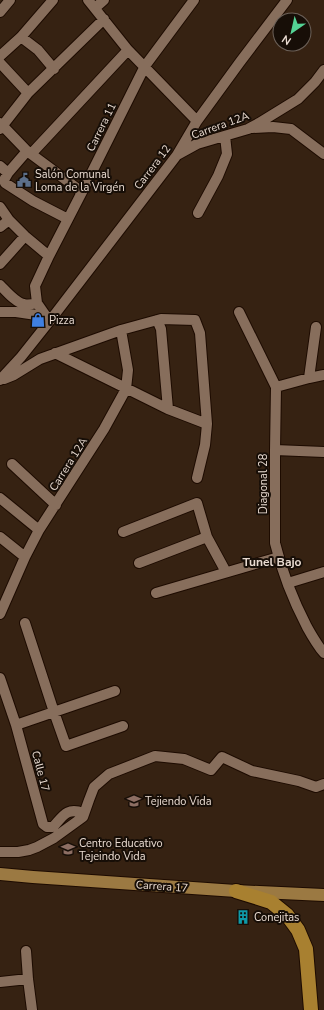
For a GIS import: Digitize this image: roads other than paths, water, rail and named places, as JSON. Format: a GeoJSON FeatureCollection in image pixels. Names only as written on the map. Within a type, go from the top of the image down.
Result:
{"type":"FeatureCollection","features":[{"type":"Feature","properties":{"kind":"highway"},"geometry":{"type":"LineString","coordinates":[[236,891],[271,902],[287,915],[298,930],[306,950],[311,1010]]}},
{"type":"Feature","properties":{"kind":"main road","name":"Carrera 17"},"geometry":{"type":"LineString","coordinates":[[0,874],[236,891],[324,895]]}},
{"type":"Feature","properties":{"kind":"street"},"geometry":{"type":"LineString","coordinates":[[0,12],[10,0]]}},
{"type":"Feature","properties":{"kind":"street"},"geometry":{"type":"LineString","coordinates":[[0,56],[54,0]]}},
{"type":"Feature","properties":{"kind":"street"},"geometry":{"type":"LineString","coordinates":[[88,0],[128,50],[198,121]]}},
{"type":"Feature","properties":{"kind":"street"},"geometry":{"type":"LineString","coordinates":[[95,8],[104,0]]}},
{"type":"Feature","properties":{"kind":"street","name":"Carrera 11"},"geometry":{"type":"LineString","coordinates":[[37,303],[35,286],[144,66],[194,0]]}},
{"type":"Feature","properties":{"kind":"street","name":"Carrera 12"},"geometry":{"type":"LineString","coordinates":[[0,380],[21,357],[49,317],[177,155],[198,121],[287,0]]}},
{"type":"Feature","properties":{"kind":"street"},"geometry":{"type":"LineString","coordinates":[[82,192],[29,152],[1,126],[28,93],[104,19]]}},
{"type":"Feature","properties":{"kind":"street"},"geometry":{"type":"LineString","coordinates":[[20,36],[38,50],[54,69]]}},
{"type":"Feature","properties":{"kind":"street"},"geometry":{"type":"LineString","coordinates":[[68,219],[33,201],[5,183],[4,170],[29,152],[128,50]]}},
{"type":"Feature","properties":{"kind":"street"},"geometry":{"type":"LineString","coordinates":[[0,62],[28,93]]}},
{"type":"Feature","properties":{"kind":"street","name":"Carrera 12A"},"geometry":{"type":"LineString","coordinates":[[177,155],[197,144],[248,129],[260,123],[298,99],[315,82],[324,70]]}},
{"type":"Feature","properties":{"kind":"street"},"geometry":{"type":"LineString","coordinates":[[248,129],[273,127],[291,129],[324,154]]}},
{"type":"Feature","properties":{"kind":"street"},"geometry":{"type":"LineString","coordinates":[[198,213],[218,176],[227,154],[225,136]]}},
{"type":"Feature","properties":{"kind":"street"},"geometry":{"type":"LineString","coordinates":[[0,207],[9,220],[49,256]]}},
{"type":"Feature","properties":{"kind":"street"},"geometry":{"type":"LineString","coordinates":[[0,227],[9,220]]}},
{"type":"Feature","properties":{"kind":"street"},"geometry":{"type":"LineString","coordinates":[[0,264],[25,236]]}},
{"type":"Feature","properties":{"kind":"street"},"geometry":{"type":"LineString","coordinates":[[0,285],[22,304],[27,305],[37,303],[49,317]]}},
{"type":"Feature","properties":{"kind":"street"},"geometry":{"type":"LineString","coordinates":[[0,312],[16,312],[49,317]]}},
{"type":"Feature","properties":{"kind":"street","name":"Diagonal 28"},"geometry":{"type":"LineString","coordinates":[[239,312],[276,387],[275,543],[288,584],[300,613],[318,646],[324,653]]}},
{"type":"Feature","properties":{"kind":"street"},"geometry":{"type":"LineString","coordinates":[[0,380],[14,375],[40,359],[121,330],[161,319],[195,320],[200,333],[207,424],[205,445],[197,478]]}},
{"type":"Feature","properties":{"kind":"street"},"geometry":{"type":"LineString","coordinates":[[157,320],[161,329],[168,409]]}},
{"type":"Feature","properties":{"kind":"street"},"geometry":{"type":"LineString","coordinates":[[309,378],[316,327]]}},
{"type":"Feature","properties":{"kind":"street","name":"Carrera 12A"},"geometry":{"type":"LineString","coordinates":[[2,603],[39,530],[104,429],[126,389],[128,370],[121,330]]}},
{"type":"Feature","properties":{"kind":"street"},"geometry":{"type":"LineString","coordinates":[[56,353],[168,409],[207,424]]}},
{"type":"Feature","properties":{"kind":"street"},"geometry":{"type":"LineString","coordinates":[[276,387],[324,375]]}},
{"type":"Feature","properties":{"kind":"street"},"geometry":{"type":"LineString","coordinates":[[275,450],[324,452]]}},
{"type":"Feature","properties":{"kind":"street"},"geometry":{"type":"LineString","coordinates":[[12,464],[56,505]]}},
{"type":"Feature","properties":{"kind":"street"},"geometry":{"type":"LineString","coordinates":[[0,498],[39,530]]}},
{"type":"Feature","properties":{"kind":"street"},"geometry":{"type":"LineString","coordinates":[[123,532],[197,503],[207,537],[226,572]]}},
{"type":"Feature","properties":{"kind":"street"},"geometry":{"type":"LineString","coordinates":[[0,537],[25,557]]}},
{"type":"Feature","properties":{"kind":"street"},"geometry":{"type":"LineString","coordinates":[[139,563],[207,537]]}},
{"type":"Feature","properties":{"kind":"street"},"geometry":{"type":"LineString","coordinates":[[156,593],[279,557]]}},
{"type":"Feature","properties":{"kind":"street"},"geometry":{"type":"LineString","coordinates":[[288,584],[324,572]]}},
{"type":"Feature","properties":{"kind":"street"},"geometry":{"type":"LineString","coordinates":[[0,614],[2,603]]}},
{"type":"Feature","properties":{"kind":"street"},"geometry":{"type":"LineString","coordinates":[[25,624],[66,746],[123,726]]}},
{"type":"Feature","properties":{"kind":"street","name":"Calle 17"},"geometry":{"type":"LineString","coordinates":[[0,678],[16,725],[43,824],[47,827],[53,827],[68,812],[77,810],[84,813]]}},
{"type":"Feature","properties":{"kind":"street"},"geometry":{"type":"LineString","coordinates":[[16,725],[115,691]]}},
{"type":"Feature","properties":{"kind":"street"},"geometry":{"type":"LineString","coordinates":[[0,852],[18,852],[29,850],[54,838],[82,817],[94,787],[109,774],[155,756],[184,759],[211,770],[222,757],[252,771],[299,781],[316,787],[324,784]]}},
{"type":"Feature","properties":{"kind":"street"},"geometry":{"type":"LineString","coordinates":[[26,951],[32,1010]]}},
{"type":"Feature","properties":{"kind":"street"},"geometry":{"type":"LineString","coordinates":[[0,982],[28,979]]}},
{"type":"Feature","properties":{"kind":"place","name":"Salón Comunal Loma de la Virgén"},"geometry":{"type":"Point","coordinates":[24,180]}},
{"type":"Feature","properties":{"kind":"place","name":"Pizza"},"geometry":{"type":"Point","coordinates":[38,320]}},
{"type":"Feature","properties":{"kind":"place","name":"Tejiendo Vida"},"geometry":{"type":"Point","coordinates":[134,801]}},
{"type":"Feature","properties":{"kind":"place","name":"Centro Educativo Tejeindo Vida"},"geometry":{"type":"Point","coordinates":[68,849]}},
{"type":"Feature","properties":{"kind":"place","name":"Conejitas"},"geometry":{"type":"Point","coordinates":[243,917]}},
{"type":"Feature","properties":{"kind":"district","name":"Tunel Bajo"},"geometry":{"type":"Point","coordinates":[272,562]}}]}
